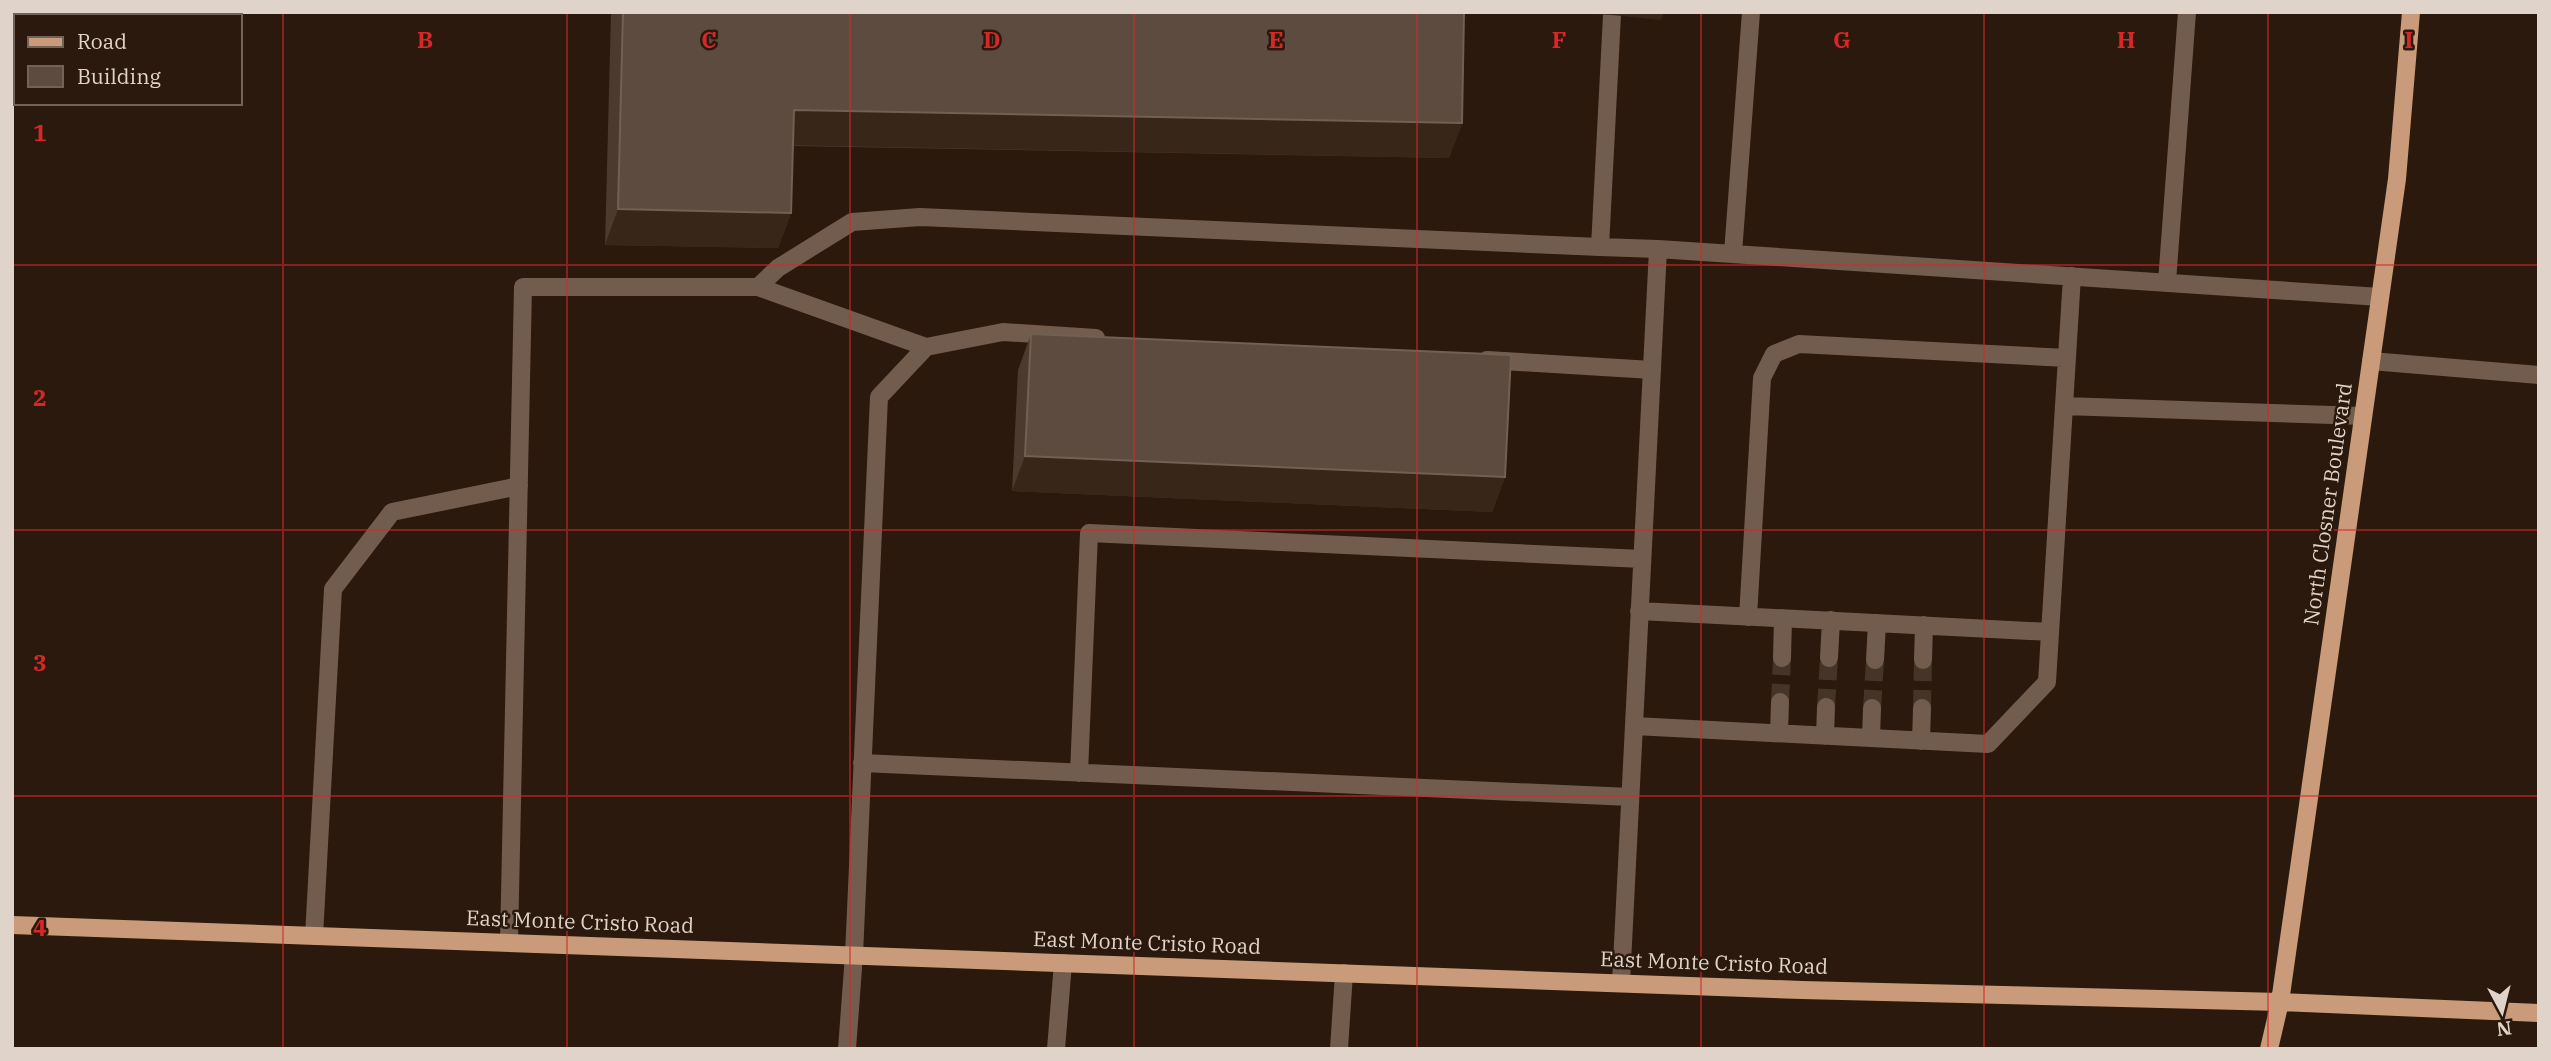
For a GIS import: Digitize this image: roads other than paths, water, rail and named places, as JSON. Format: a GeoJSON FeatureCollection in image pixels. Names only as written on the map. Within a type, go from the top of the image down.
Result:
{"type":"FeatureCollection","features":[{"type":"Feature","properties":{"kind":"main road","name":"North Closner Boulevard"},"geometry":{"type":"LineString","coordinates":[[2269,1049],[2280,1002],[2380,297],[2396,179],[2411,12]]}},
{"type":"Feature","properties":{"kind":"main road","name":"East Monte Cristo Road"},"geometry":{"type":"LineString","coordinates":[[12,925],[2539,1013]]}},
{"type":"Feature","properties":{"kind":"lane"},"geometry":{"type":"LineString","coordinates":[[1733,253],[1751,12]]}},
{"type":"Feature","properties":{"kind":"lane"},"geometry":{"type":"LineString","coordinates":[[2166,282],[2187,12]]}},
{"type":"Feature","properties":{"kind":"lane"},"geometry":{"type":"LineString","coordinates":[[1600,247],[1612,15]]}},
{"type":"Feature","properties":{"kind":"lane"},"geometry":{"type":"LineString","coordinates":[[758,287],[778,268],[852,222],[920,217],[1733,253],[2380,297]]}},
{"type":"Feature","properties":{"kind":"lane"},"geometry":{"type":"LineString","coordinates":[[1621,983],[1658,249]]}},
{"type":"Feature","properties":{"kind":"lane"},"geometry":{"type":"LineString","coordinates":[[1634,726],[1989,744],[2047,682],[2072,276]]}},
{"type":"Feature","properties":{"kind":"lane"},"geometry":{"type":"LineString","coordinates":[[509,942],[523,287],[758,287],[926,347],[1003,332],[1114,339]]}},
{"type":"Feature","properties":{"kind":"lane"},"geometry":{"type":"LineString","coordinates":[[1748,617],[1762,378],[1774,354],[1799,344],[2067,358]]}},
{"type":"Feature","properties":{"kind":"lane"},"geometry":{"type":"LineString","coordinates":[[847,1049],[878,397],[926,347]]}},
{"type":"Feature","properties":{"kind":"lane"},"geometry":{"type":"LineString","coordinates":[[1472,360],[1651,370]]}},
{"type":"Feature","properties":{"kind":"lane"},"geometry":{"type":"LineString","coordinates":[[2371,361],[2539,375]]}},
{"type":"Feature","properties":{"kind":"lane"},"geometry":{"type":"LineString","coordinates":[[2064,406],[2363,415]]}},
{"type":"Feature","properties":{"kind":"lane"},"geometry":{"type":"LineString","coordinates":[[314,936],[333,589],[392,512],[519,486]]}},
{"type":"Feature","properties":{"kind":"lane"},"geometry":{"type":"LineString","coordinates":[[1079,773],[1089,533],[1642,559]]}},
{"type":"Feature","properties":{"kind":"lane"},"geometry":{"type":"LineString","coordinates":[[1639,611],[2050,632]]}},
{"type":"Feature","properties":{"kind":"lane"},"geometry":{"type":"LineString","coordinates":[[1782,657],[1783,618]]}},
{"type":"Feature","properties":{"kind":"lane"},"geometry":{"type":"LineString","coordinates":[[1829,657],[1831,620]]}},
{"type":"Feature","properties":{"kind":"lane"},"geometry":{"type":"LineString","coordinates":[[1875,660],[1877,623]]}},
{"type":"Feature","properties":{"kind":"lane"},"geometry":{"type":"LineString","coordinates":[[1923,660],[1924,625]]}},
{"type":"Feature","properties":{"kind":"lane"},"geometry":{"type":"LineString","coordinates":[[1779,733],[1780,702]]}},
{"type":"Feature","properties":{"kind":"lane"},"geometry":{"type":"LineString","coordinates":[[1825,736],[1826,707]]}},
{"type":"Feature","properties":{"kind":"lane"},"geometry":{"type":"LineString","coordinates":[[1871,738],[1872,708]]}},
{"type":"Feature","properties":{"kind":"lane"},"geometry":{"type":"LineString","coordinates":[[1921,741],[1922,709]]}},
{"type":"Feature","properties":{"kind":"lane"},"geometry":{"type":"LineString","coordinates":[[862,763],[1630,797]]}},
{"type":"Feature","properties":{"kind":"lane"},"geometry":{"type":"LineString","coordinates":[[1056,1049],[1063,963]]}},
{"type":"Feature","properties":{"kind":"lane"},"geometry":{"type":"LineString","coordinates":[[1339,1049],[1344,973]]}},
{"type":"Feature","properties":{"kind":"tunnel"},"geometry":{"type":"LineString","coordinates":[[1780,702],[1782,658]]}},
{"type":"Feature","properties":{"kind":"tunnel"},"geometry":{"type":"LineString","coordinates":[[1826,707],[1829,658]]}},
{"type":"Feature","properties":{"kind":"tunnel"},"geometry":{"type":"LineString","coordinates":[[1872,708],[1875,660]]}},
{"type":"Feature","properties":{"kind":"tunnel"},"geometry":{"type":"LineString","coordinates":[[1922,708],[1923,660]]}}]}
